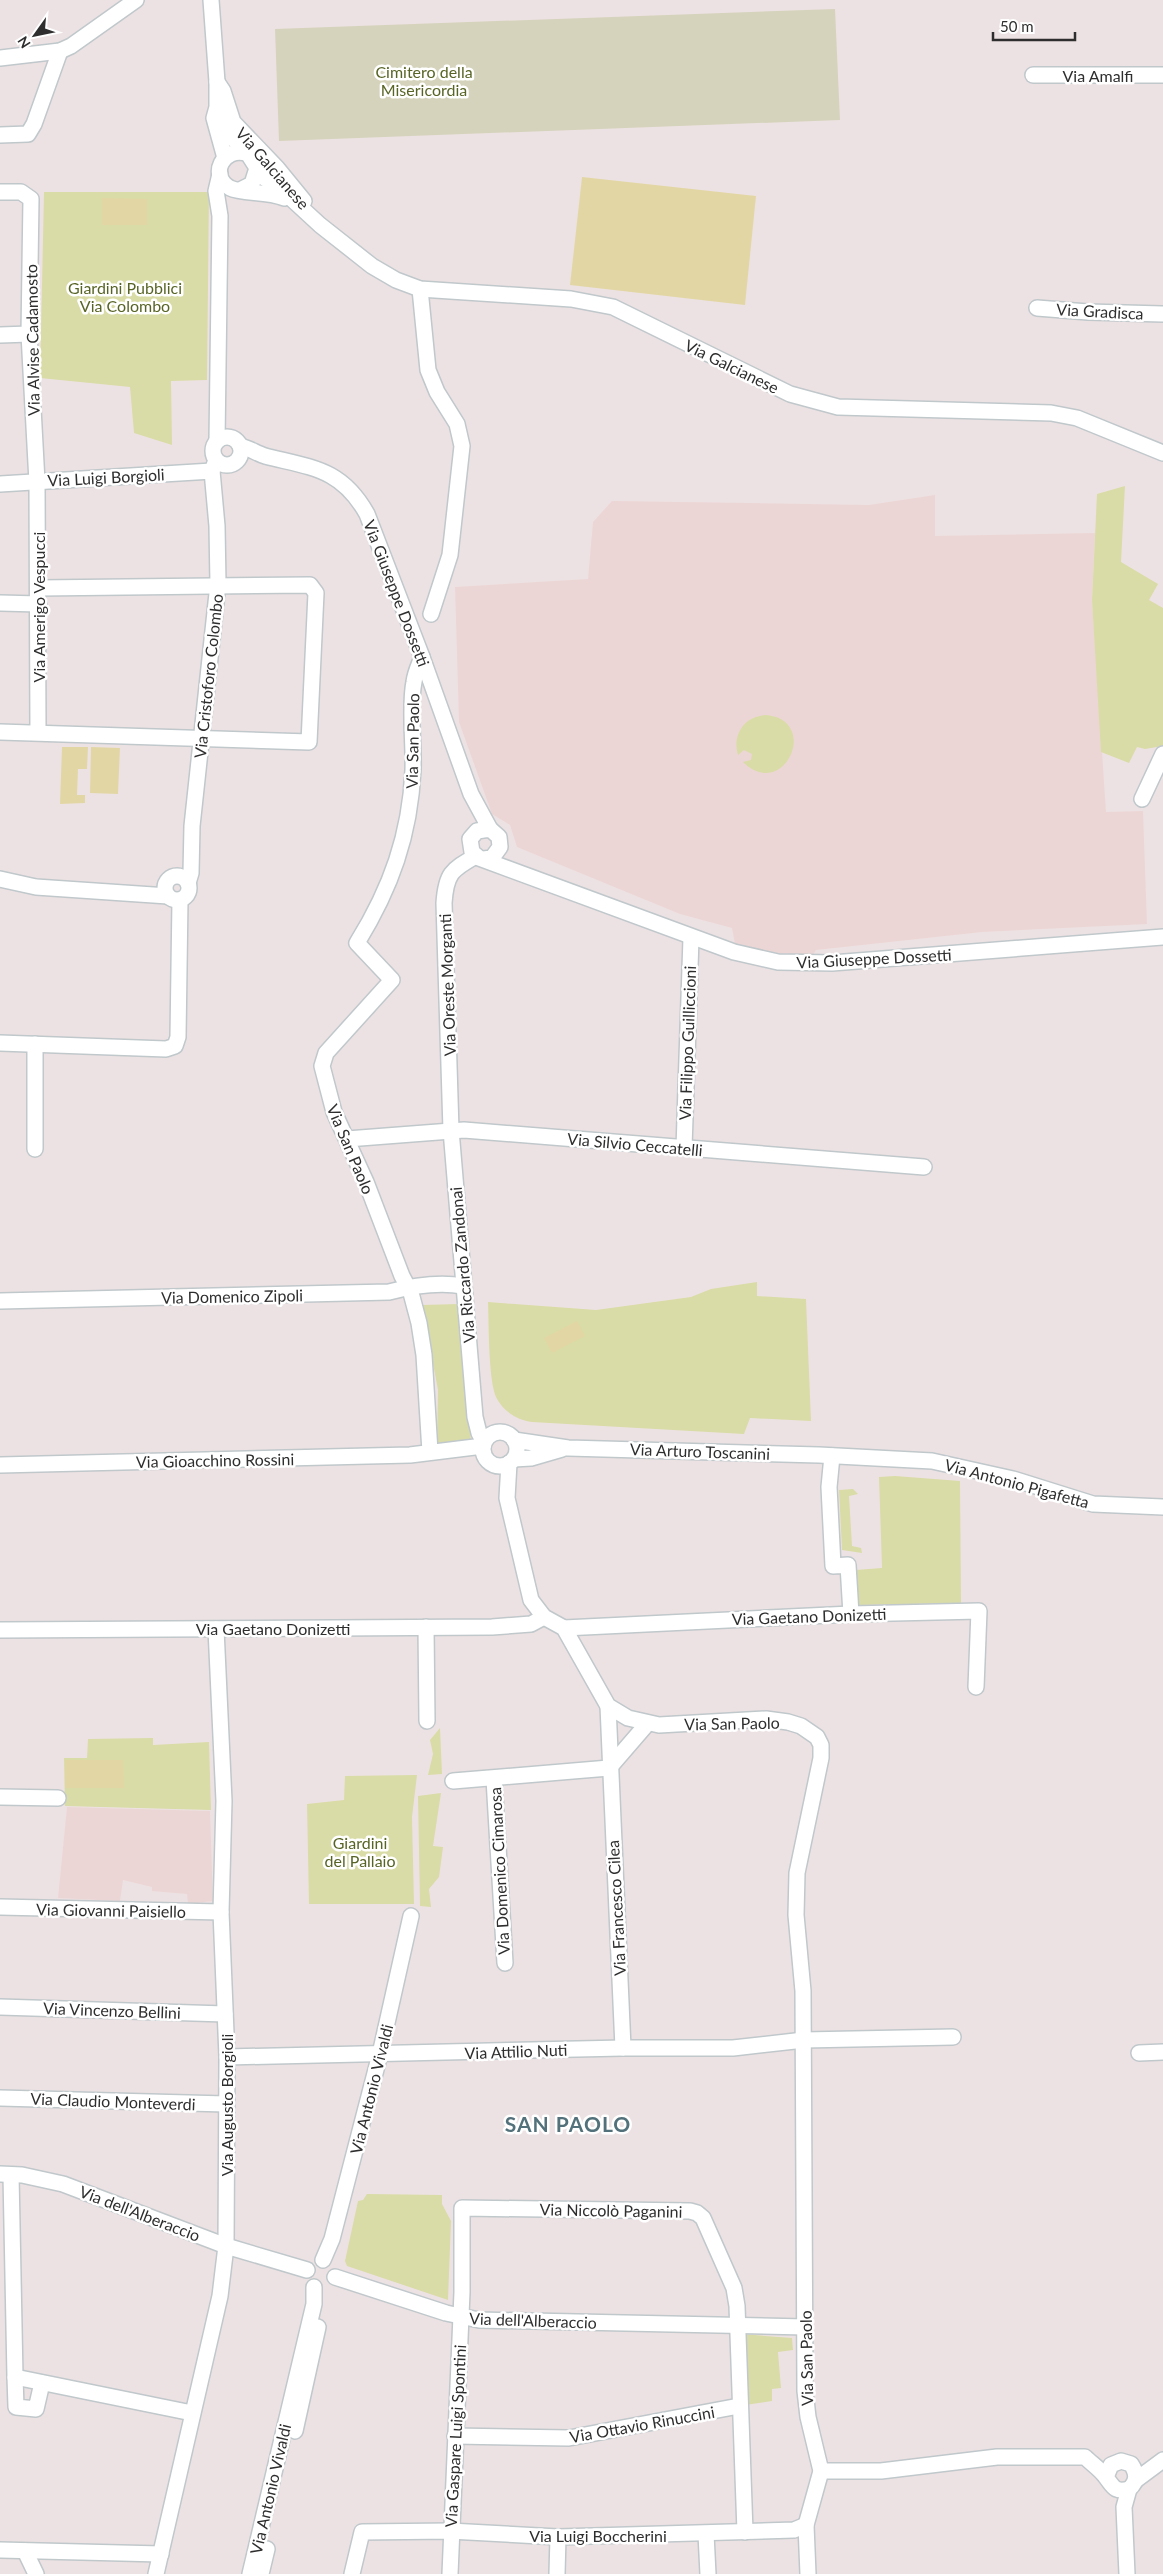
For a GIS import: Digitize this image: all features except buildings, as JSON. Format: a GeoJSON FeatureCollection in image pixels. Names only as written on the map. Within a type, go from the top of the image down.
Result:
{"type":"FeatureCollection","features":[{"type":"Feature","properties":{"kind":"street"},"geometry":{"type":"LineString","coordinates":[[0,58],[60,51],[71,46],[136,0]]}},
{"type":"Feature","properties":{"kind":"street","name":"Via Galcianese"},"geometry":{"type":"LineString","coordinates":[[211,0],[217,82],[217,107],[214,118],[215,128],[225,158],[220,174]]}},
{"type":"Feature","properties":{"kind":"street"},"geometry":{"type":"LineString","coordinates":[[0,135],[28,134],[34,124],[60,51]]}},
{"type":"Feature","properties":{"kind":"street","name":"Via Amalfi"},"geometry":{"type":"LineString","coordinates":[[1033,75],[1163,75]]}},
{"type":"Feature","properties":{"kind":"street","name":"Via Galcianese"},"geometry":{"type":"LineString","coordinates":[[217,82],[223,92],[233,122],[297,191],[320,225]]}},
{"type":"Feature","properties":{"kind":"street","name":"Via Galcianese"},"geometry":{"type":"LineString","coordinates":[[217,107],[226,129],[255,162],[257,173],[252,184],[239,189]]}},
{"type":"Feature","properties":{"kind":"street","name":"Via Galcianese"},"geometry":{"type":"LineString","coordinates":[[225,158],[236,152],[248,154]]}},
{"type":"Feature","properties":{"kind":"street","name":"Via Galcianese"},"geometry":{"type":"LineString","coordinates":[[257,173],[282,190],[320,225],[379,270],[420,289],[571,299],[613,307],[790,394],[838,407],[1051,413],[1077,418],[1163,453]]}},
{"type":"Feature","properties":{"kind":"street"},"geometry":{"type":"LineString","coordinates":[[220,174],[225,184],[239,189]]}},
{"type":"Feature","properties":{"kind":"street","name":"Via Cristoforo Colombo"},"geometry":{"type":"LineString","coordinates":[[220,174],[216,191],[220,216],[217,441],[228,437],[229,457]]}},
{"type":"Feature","properties":{"kind":"street","name":"Via Galcianese"},"geometry":{"type":"LineString","coordinates":[[239,189],[275,194],[295,203]]}},
{"type":"Feature","properties":{"kind":"street","name":"Via Cristoforo Colombo"},"geometry":{"type":"LineString","coordinates":[[220,216],[228,195],[239,189]]}},
{"type":"Feature","properties":{"kind":"street","name":"Via Alvise Cadamosto"},"geometry":{"type":"LineString","coordinates":[[0,192],[21,192],[31,199],[29,334],[37,482]]}},
{"type":"Feature","properties":{"kind":"street"},"geometry":{"type":"LineString","coordinates":[[420,289],[428,370],[437,392],[457,424],[462,446],[450,555],[431,614]]}},
{"type":"Feature","properties":{"kind":"street","name":"Via Gradisca"},"geometry":{"type":"LineString","coordinates":[[1037,308],[1163,314]]}},
{"type":"Feature","properties":{"kind":"street"},"geometry":{"type":"LineString","coordinates":[[0,335],[29,334]]}},
{"type":"Feature","properties":{"kind":"street","name":"Via Cristoforo Colombo"},"geometry":{"type":"LineString","coordinates":[[183,880],[193,853],[192,826],[218,584],[217,526],[229,457],[228,425],[218,391]]}},
{"type":"Feature","properties":{"kind":"street","name":"Via Giuseppe Dossetti"},"geometry":{"type":"LineString","coordinates":[[229,457],[259,454],[302,464],[335,476],[358,499],[367,514],[422,656],[484,830]]}},
{"type":"Feature","properties":{"kind":"street","name":"Via Luigi Borgioli"},"geometry":{"type":"LineString","coordinates":[[0,484],[37,482],[229,457]]}},
{"type":"Feature","properties":{"kind":"street","name":"Via Amerigo Vespucci"},"geometry":{"type":"LineString","coordinates":[[37,482],[40,604],[38,732]]}},
{"type":"Feature","properties":{"kind":"street"},"geometry":{"type":"LineString","coordinates":[[0,732],[309,742],[316,593],[307,584],[39,588]]}},
{"type":"Feature","properties":{"kind":"street"},"geometry":{"type":"LineString","coordinates":[[0,603],[40,604]]}},
{"type":"Feature","properties":{"kind":"street","name":"Via San Paolo"},"geometry":{"type":"LineString","coordinates":[[422,656],[413,683],[410,813],[401,850],[389,883],[376,912],[357,943],[392,980],[326,1053],[322,1062],[334,1112],[366,1182],[408,1287],[419,1323],[424,1355],[430,1452]]}},
{"type":"Feature","properties":{"kind":"street"},"geometry":{"type":"LineString","coordinates":[[1142,799],[1163,754]]}},
{"type":"Feature","properties":{"kind":"street"},"geometry":{"type":"LineString","coordinates":[[500,848],[492,858],[479,858],[472,852],[470,842],[484,830],[499,837],[500,848],[510,868]]}},
{"type":"Feature","properties":{"kind":"street","name":"Via Giuseppe Dossetti"},"geometry":{"type":"LineString","coordinates":[[479,858],[499,867],[510,868],[691,938],[761,960],[832,963],[1163,937]]}},
{"type":"Feature","properties":{"kind":"street","name":"Via Oreste Morganti"},"geometry":{"type":"LineString","coordinates":[[451,1130],[445,886],[447,878],[454,870],[479,858]]}},
{"type":"Feature","properties":{"kind":"street"},"geometry":{"type":"LineString","coordinates":[[0,879],[36,887],[174,898],[188,894],[183,880],[170,878],[166,883],[165,892],[174,898]]}},
{"type":"Feature","properties":{"kind":"street"},"geometry":{"type":"LineString","coordinates":[[0,1043],[166,1049],[175,1046],[178,1037],[174,898]]}},
{"type":"Feature","properties":{"kind":"street","name":"Via Filippo Guilliccioni"},"geometry":{"type":"LineString","coordinates":[[684,1148],[691,938]]}},
{"type":"Feature","properties":{"kind":"street"},"geometry":{"type":"LineString","coordinates":[[35,1044],[35,1148]]}},
{"type":"Feature","properties":{"kind":"street","name":"Via Silvio Ceccatelli"},"geometry":{"type":"LineString","coordinates":[[347,1140],[451,1130],[924,1167]]}},
{"type":"Feature","properties":{"kind":"street","name":"Via Riccardo Zandonai"},"geometry":{"type":"LineString","coordinates":[[451,1130],[474,1400],[484,1421],[487,1440]]}},
{"type":"Feature","properties":{"kind":"street","name":"Via Domenico Zipoli"},"geometry":{"type":"LineString","coordinates":[[0,1301],[389,1292],[408,1287],[463,1286]]}},
{"type":"Feature","properties":{"kind":"street"},"geometry":{"type":"LineString","coordinates":[[430,1452],[487,1440],[506,1432],[514,1440],[517,1452],[506,1462],[507,1498],[531,1600],[544,1617],[564,1628],[608,1706]]}},
{"type":"Feature","properties":{"kind":"street"},"geometry":{"type":"LineString","coordinates":[[487,1440],[486,1458],[506,1462]]}},
{"type":"Feature","properties":{"kind":"street","name":"Via Arturo Toscanini"},"geometry":{"type":"LineString","coordinates":[[514,1440],[568,1448],[932,1461]]}},
{"type":"Feature","properties":{"kind":"street","name":"Via Arturo Toscanini"},"geometry":{"type":"LineString","coordinates":[[506,1462],[531,1458],[568,1448]]}},
{"type":"Feature","properties":{"kind":"street","name":"Via Gioacchino Rossini"},"geometry":{"type":"LineString","coordinates":[[0,1465],[430,1452]]}},
{"type":"Feature","properties":{"kind":"street"},"geometry":{"type":"LineString","coordinates":[[832,1456],[830,1486],[834,1566],[848,1565],[851,1614]]}},
{"type":"Feature","properties":{"kind":"street","name":"Via Antonio Pigafetta"},"geometry":{"type":"LineString","coordinates":[[932,1461],[1013,1479],[1094,1504],[1163,1507]]}},
{"type":"Feature","properties":{"kind":"street","name":"Via Gaetano Donizetti"},"geometry":{"type":"LineString","coordinates":[[564,1628],[851,1614],[979,1611],[976,1687]]}},
{"type":"Feature","properties":{"kind":"street","name":"Via Gaetano Donizetti"},"geometry":{"type":"LineString","coordinates":[[0,1630],[426,1627],[531,1624],[544,1617]]}},
{"type":"Feature","properties":{"kind":"street"},"geometry":{"type":"LineString","coordinates":[[426,1627],[427,1721]]}},
{"type":"Feature","properties":{"kind":"street","name":"Via Augusto Borgioli"},"geometry":{"type":"LineString","coordinates":[[156,2574],[220,2296],[226,2246],[227,2057],[221,1912],[224,1801],[216,1628]]}},
{"type":"Feature","properties":{"kind":"street","name":"Via San Paolo"},"geometry":{"type":"LineString","coordinates":[[608,1706],[628,1718],[647,1724],[659,1725],[766,1719],[788,1722],[801,1726],[817,1736],[821,1745],[821,1758],[797,1873],[796,1916],[803,1991],[806,2406],[821,2471]]}},
{"type":"Feature","properties":{"kind":"street","name":"Via Francesco Cilea"},"geometry":{"type":"LineString","coordinates":[[608,1706],[623,2048]]}},
{"type":"Feature","properties":{"kind":"street"},"geometry":{"type":"LineString","coordinates":[[453,1781],[610,1768],[647,1724]]}},
{"type":"Feature","properties":{"kind":"street","name":"Via Domenico Cimarosa"},"geometry":{"type":"LineString","coordinates":[[494,1779],[505,1963]]}},
{"type":"Feature","properties":{"kind":"street"},"geometry":{"type":"LineString","coordinates":[[0,1797],[58,1798]]}},
{"type":"Feature","properties":{"kind":"street","name":"Via Giovanni Paisiello"},"geometry":{"type":"LineString","coordinates":[[0,1907],[221,1912]]}},
{"type":"Feature","properties":{"kind":"street","name":"Via Antonio Vivaldi"},"geometry":{"type":"LineString","coordinates":[[323,2260],[332,2239],[380,2054],[411,1916]]}},
{"type":"Feature","properties":{"kind":"street","name":"Via Vincenzo Bellini"},"geometry":{"type":"LineString","coordinates":[[0,2007],[225,2014]]}},
{"type":"Feature","properties":{"kind":"street"},"geometry":{"type":"LineString","coordinates":[[804,2040],[953,2037]]}},
{"type":"Feature","properties":{"kind":"street","name":"Via Attilio Nuti"},"geometry":{"type":"LineString","coordinates":[[227,2057],[623,2048],[733,2048],[804,2040]]}},
{"type":"Feature","properties":{"kind":"street"},"geometry":{"type":"LineString","coordinates":[[1139,2053],[1163,2052]]}},
{"type":"Feature","properties":{"kind":"street","name":"Via Claudio Monteverdi"},"geometry":{"type":"LineString","coordinates":[[0,2098],[226,2104]]}},
{"type":"Feature","properties":{"kind":"street"},"geometry":{"type":"LineString","coordinates":[[5,2174],[16,2407],[36,2409],[42,2383]]}},
{"type":"Feature","properties":{"kind":"street","name":"Via dell'Alberaccio"},"geometry":{"type":"LineString","coordinates":[[5,2174],[63,2184],[226,2246],[307,2270]]}},
{"type":"Feature","properties":{"kind":"street","name":"Via Gaspare Luigi Spontini"},"geometry":{"type":"LineString","coordinates":[[450,2574],[450,2531],[462,2292],[462,2208]]}},
{"type":"Feature","properties":{"kind":"street","name":"Via Niccolò Paganini"},"geometry":{"type":"LineString","coordinates":[[462,2208],[697,2213],[706,2225],[734,2288],[738,2326]]}},
{"type":"Feature","properties":{"kind":"street"},"geometry":{"type":"LineString","coordinates":[[323,2260],[334,2267],[335,2277],[331,2284],[319,2287],[308,2279],[307,2270],[311,2263],[323,2260]]}},
{"type":"Feature","properties":{"kind":"street","name":"Via dell'Alberaccio"},"geometry":{"type":"LineString","coordinates":[[335,2277],[460,2317],[480,2320],[805,2327]]}},
{"type":"Feature","properties":{"kind":"street","name":"Via Antonio Vivaldi"},"geometry":{"type":"LineString","coordinates":[[250,2574],[319,2287]]}},
{"type":"Feature","properties":{"kind":"street","name":"Via Antonio Vivaldi"},"geometry":{"type":"LineString","coordinates":[[261,2574],[309,2374],[323,2306],[319,2287]]}},
{"type":"Feature","properties":{"kind":"street"},"geometry":{"type":"LineString","coordinates":[[738,2326],[739,2406],[745,2532],[794,2530],[806,2525]]}},
{"type":"Feature","properties":{"kind":"street"},"geometry":{"type":"LineString","coordinates":[[15,2377],[192,2413]]}},
{"type":"Feature","properties":{"kind":"street","name":"Via Ottavio Rinuccini"},"geometry":{"type":"LineString","coordinates":[[455,2436],[569,2438],[739,2406]]}},
{"type":"Feature","properties":{"kind":"street"},"geometry":{"type":"LineString","coordinates":[[808,2574],[806,2525],[821,2471],[881,2471],[997,2457],[1085,2457],[1106,2477],[1111,2487],[1127,2486],[1163,2460],[1131,2464],[1121,2461],[1116,2462],[1108,2469],[1106,2477]]}},
{"type":"Feature","properties":{"kind":"street"},"geometry":{"type":"LineString","coordinates":[[1127,2574],[1124,2507],[1127,2486],[1135,2470],[1131,2464]]}},
{"type":"Feature","properties":{"kind":"street","name":"Via Luigi Boccherini"},"geometry":{"type":"LineString","coordinates":[[352,2574],[362,2532],[450,2531],[558,2537],[745,2532]]}},
{"type":"Feature","properties":{"kind":"street"},"geometry":{"type":"LineString","coordinates":[[706,2534],[708,2574]]}},
{"type":"Feature","properties":{"kind":"street"},"geometry":{"type":"LineString","coordinates":[[557,2574],[558,2537]]}},
{"type":"Feature","properties":{"kind":"street"},"geometry":{"type":"LineString","coordinates":[[0,2550],[161,2554]]}},
{"type":"Feature","properties":{"kind":"street"},"geometry":{"type":"LineString","coordinates":[[25,2551],[36,2574]]}},
{"type":"Feature","properties":{"kind":"shaded area"},"geometry":{"type":"Polygon","coordinates":[[[582,177],[756,196],[745,305],[570,285],[582,177]]]}},
{"type":"Feature","properties":{"kind":"shaded area"},"geometry":{"type":"Polygon","coordinates":[[[102,198],[147,199],[147,225],[102,225],[102,198]]]}},
{"type":"Feature","properties":{"kind":"shaded area"},"geometry":{"type":"Polygon","coordinates":[[[935,495],[935,536],[1095,533],[1092,600],[1106,812],[1143,811],[1147,924],[982,932],[816,950],[813,955],[764,952],[735,944],[732,928],[680,914],[517,847],[510,825],[492,814],[459,722],[455,587],[588,579],[593,522],[612,501],[869,505],[935,495]]]}},
{"type":"Feature","properties":{"kind":"shaded area"},"geometry":{"type":"Polygon","coordinates":[[[62,747],[88,747],[87,769],[78,769],[77,795],[85,795],[85,803],[60,804],[62,747]]]}},
{"type":"Feature","properties":{"kind":"shaded area"},"geometry":{"type":"Polygon","coordinates":[[[91,747],[120,748],[118,794],[90,793],[91,747]]]}},
{"type":"Feature","properties":{"kind":"shaded area"},"geometry":{"type":"Polygon","coordinates":[[[577,1321],[585,1336],[552,1353],[544,1338],[577,1321]]]}},
{"type":"Feature","properties":{"kind":"shaded area"},"geometry":{"type":"Polygon","coordinates":[[[65,1760],[123,1760],[124,1788],[65,1788],[65,1760]]]}},
{"type":"Feature","properties":{"kind":"shaded area"},"geometry":{"type":"Polygon","coordinates":[[[67,1807],[210,1811],[213,1901],[188,1904],[187,1894],[152,1891],[152,1887],[123,1880],[120,1901],[58,1898],[67,1807]]]}},
{"type":"Feature","properties":{"kind":"green space","name":"Cimitero della Misericordia"},"geometry":{"type":"Polygon","coordinates":[[[835,9],[840,120],[279,141],[275,29],[835,9]]]}},
{"type":"Feature","properties":{"kind":"green space","name":"Giardini Pubblici Via Colombo"},"geometry":{"type":"Polygon","coordinates":[[[44,192],[209,192],[207,380],[171,381],[172,445],[134,433],[130,387],[40,378],[44,192]]]}},
{"type":"Feature","properties":{"kind":"green space"},"geometry":{"type":"Polygon","coordinates":[[[1125,486],[1121,562],[1158,584],[1149,600],[1163,608],[1163,746],[1145,749],[1137,747],[1129,763],[1101,752],[1092,600],[1097,494],[1125,486]]]}},
{"type":"Feature","properties":{"kind":"green space"},"geometry":{"type":"Polygon","coordinates":[[[766,715],[782,720],[791,730],[794,743],[790,755],[783,766],[772,772],[758,772],[743,762],[751,760],[752,754],[744,750],[738,755],[737,740],[738,734],[746,723],[758,716],[766,715]]]}},
{"type":"Feature","properties":{"kind":"green space"},"geometry":{"type":"Polygon","coordinates":[[[757,1282],[757,1296],[806,1299],[811,1421],[750,1418],[744,1434],[532,1422],[512,1415],[497,1399],[490,1367],[488,1302],[596,1310],[691,1297],[711,1289],[757,1282]]]}},
{"type":"Feature","properties":{"kind":"green space"},"geometry":{"type":"Polygon","coordinates":[[[459,1304],[471,1442],[437,1443],[438,1390],[422,1305],[459,1304]]]}},
{"type":"Feature","properties":{"kind":"green space"},"geometry":{"type":"Polygon","coordinates":[[[895,1476],[960,1481],[961,1603],[859,1605],[856,1570],[882,1568],[879,1477],[895,1476]]]}},
{"type":"Feature","properties":{"kind":"green space"},"geometry":{"type":"Polygon","coordinates":[[[853,1489],[858,1494],[849,1496],[852,1546],[861,1548],[862,1553],[842,1550],[839,1490],[853,1489]]]}},
{"type":"Feature","properties":{"kind":"green space"},"geometry":{"type":"Polygon","coordinates":[[[440,1728],[442,1774],[428,1775],[433,1754],[430,1740],[440,1728]]]}},
{"type":"Feature","properties":{"kind":"green space"},"geometry":{"type":"Polygon","coordinates":[[[153,1738],[153,1745],[209,1742],[211,1810],[65,1806],[64,1758],[87,1758],[88,1739],[153,1738]]]}},
{"type":"Feature","properties":{"kind":"green space","name":"Giardini del Pallaio"},"geometry":{"type":"Polygon","coordinates":[[[417,1775],[412,1817],[414,1904],[309,1904],[307,1804],[344,1800],[345,1776],[417,1775]]]}},
{"type":"Feature","properties":{"kind":"green space"},"geometry":{"type":"Polygon","coordinates":[[[441,1793],[433,1846],[443,1847],[439,1877],[429,1889],[431,1907],[420,1906],[418,1796],[441,1793]]]}},
{"type":"Feature","properties":{"kind":"green space"},"geometry":{"type":"Polygon","coordinates":[[[367,2194],[442,2195],[442,2204],[451,2221],[448,2300],[347,2266],[345,2261],[358,2201],[363,2200],[367,2194]]]}},
{"type":"Feature","properties":{"kind":"green space"},"geometry":{"type":"Polygon","coordinates":[[[741,2334],[792,2338],[793,2350],[778,2352],[781,2388],[772,2389],[772,2401],[745,2405],[741,2334]]]}},
{"type":"Feature","properties":{"kind":"district","name":"SAN PAOLO"},"geometry":{"type":"Point","coordinates":[568,2123]}}]}
